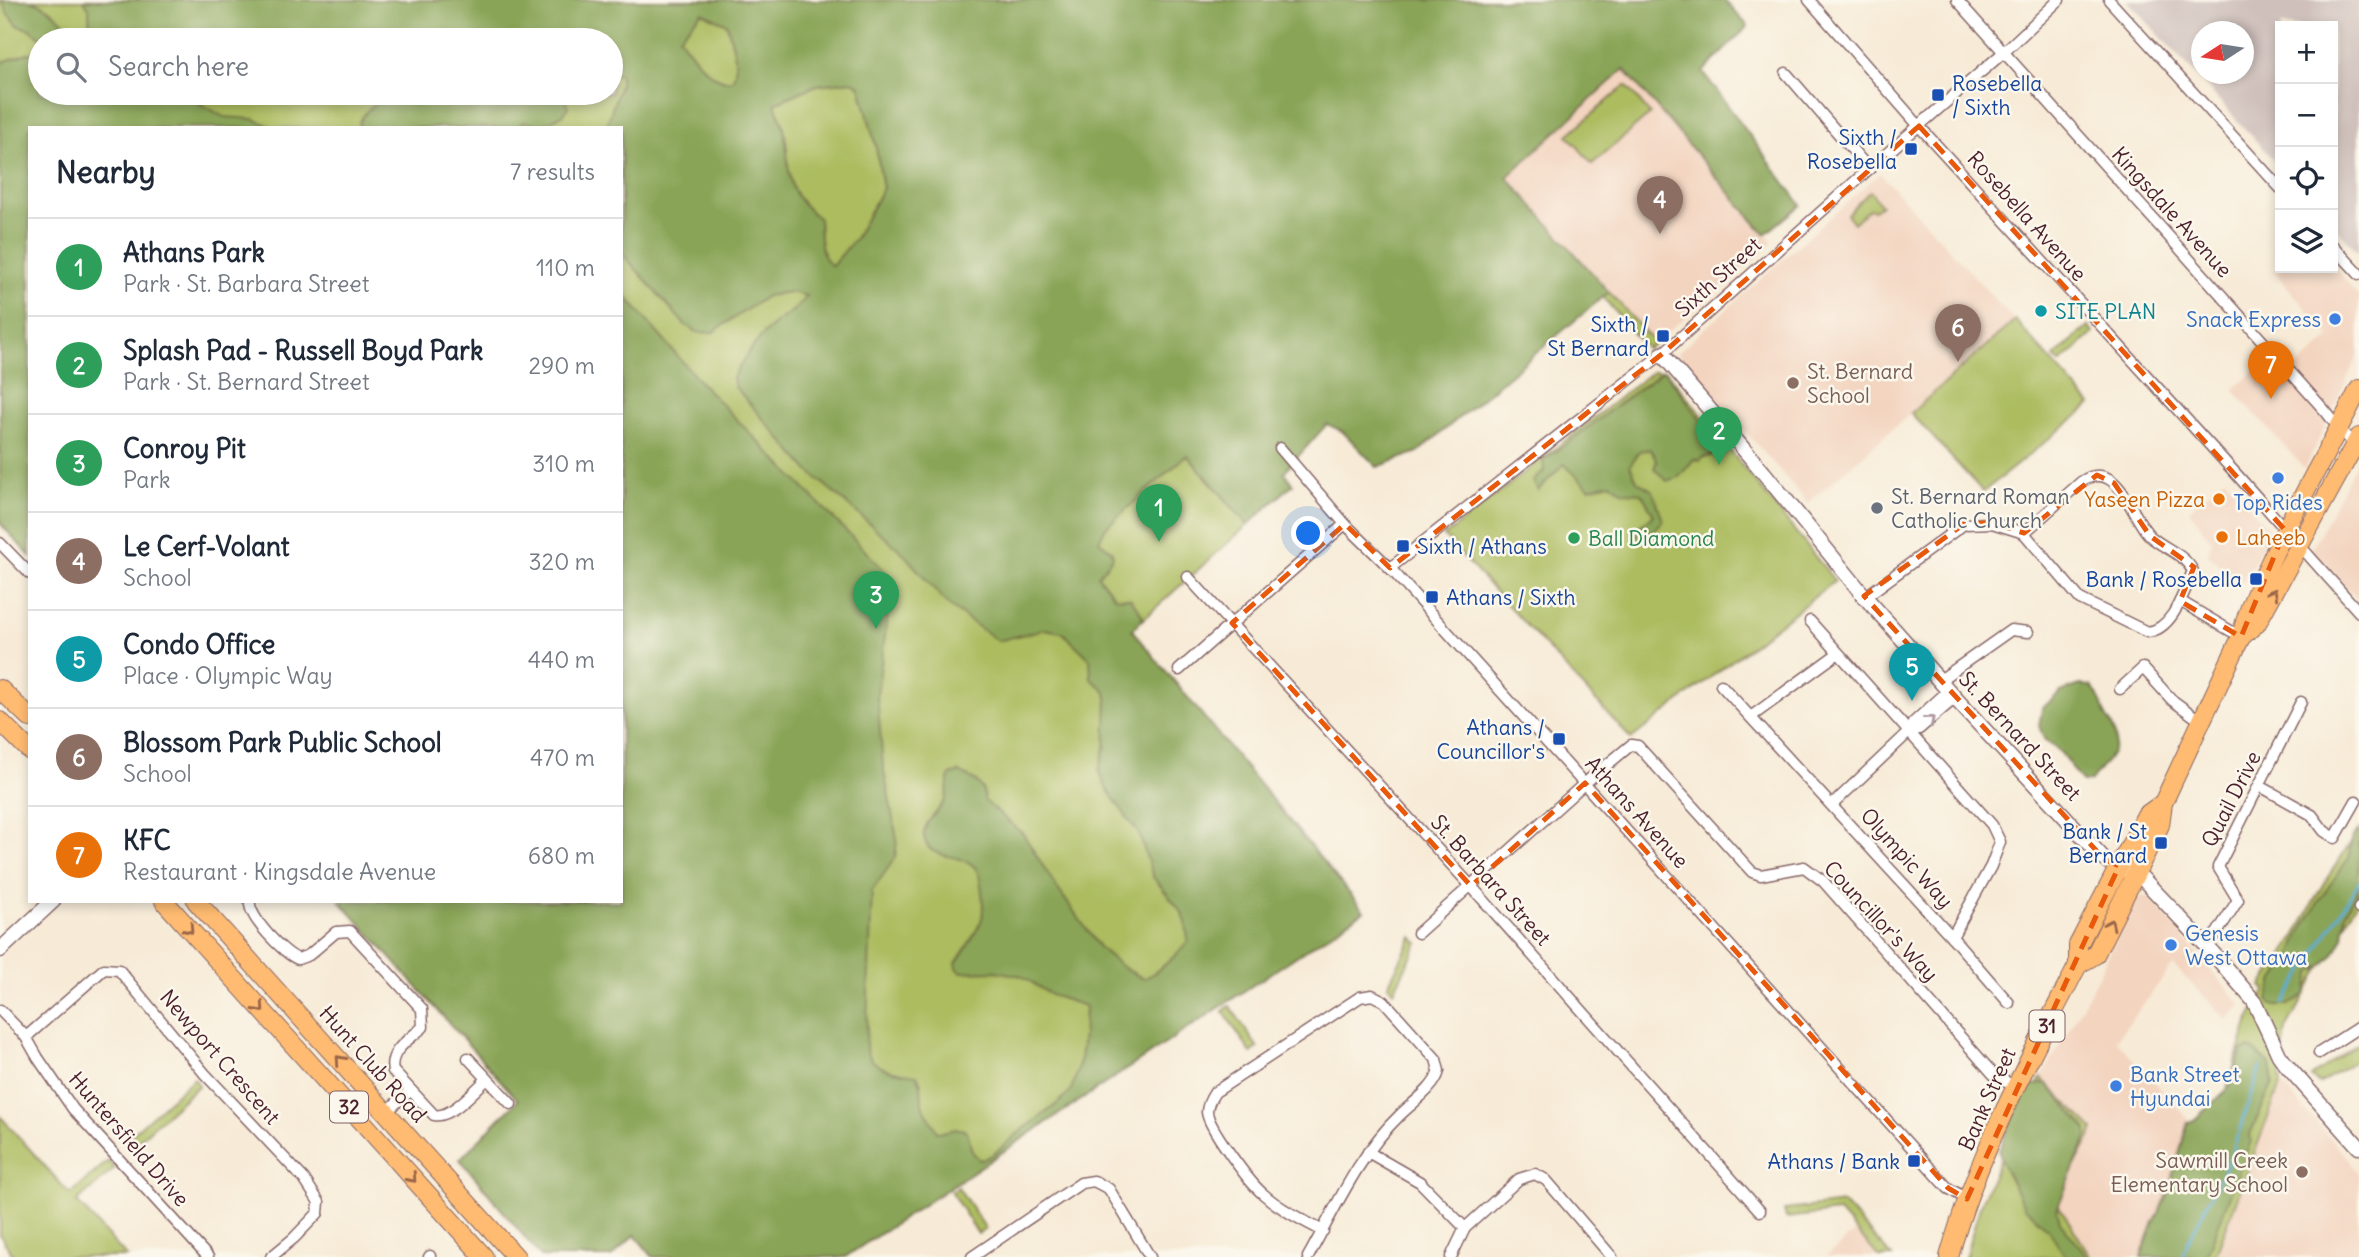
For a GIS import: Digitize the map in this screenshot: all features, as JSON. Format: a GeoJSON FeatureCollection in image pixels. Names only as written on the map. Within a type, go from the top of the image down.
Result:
{"type":"FeatureCollection","features":[{"type":"Feature","properties":{"kind":"main road","name":"Bank Street"},"geometry":{"type":"LineString","coordinates":[[1949,1257],[1967,1199],[2016,1087],[2078,965],[2078,945],[2127,871],[2146,815],[2163,803],[2241,637],[2246,614],[2284,530],[2340,430],[2359,389]]}},
{"type":"Feature","properties":{"kind":"main road","name":"Bank Street"},"geometry":{"type":"LineString","coordinates":[[2241,637],[2257,623],[2358,444]]}},
{"type":"Feature","properties":{"kind":"main road"},"geometry":{"type":"LineString","coordinates":[[0,690],[28,716]]}},
{"type":"Feature","properties":{"kind":"main road"},"geometry":{"type":"LineString","coordinates":[[0,721],[28,749]]}},
{"type":"Feature","properties":{"kind":"main road","name":"32"},"geometry":{"type":"LineString","coordinates":[[166,903],[484,1257]]}},
{"type":"Feature","properties":{"kind":"main road","name":"Hunt Club Road"},"geometry":{"type":"LineString","coordinates":[[198,903],[516,1257]]}},
{"type":"Feature","properties":{"kind":"street","name":"Rosebella Avenue"},"geometry":{"type":"LineString","coordinates":[[1809,0],[1919,126],[2238,475],[2359,612]]}},
{"type":"Feature","properties":{"kind":"street","name":"Kingsdale Avenue"},"geometry":{"type":"LineString","coordinates":[[1957,0],[2327,412],[2340,430],[2358,444]]}},
{"type":"Feature","properties":{"kind":"street","name":"Sixth Street"},"geometry":{"type":"LineString","coordinates":[[1390,568],[1662,354],[2004,52],[2059,0]]}},
{"type":"Feature","properties":{"kind":"street"},"geometry":{"type":"LineString","coordinates":[[2109,0],[2275,183]]}},
{"type":"Feature","properties":{"kind":"street"},"geometry":{"type":"LineString","coordinates":[[1786,73],[1870,169]]}},
{"type":"Feature","properties":{"kind":"street"},"geometry":{"type":"LineString","coordinates":[[2338,251],[2359,274]]}},
{"type":"Feature","properties":{"kind":"street","name":"St. Bernard Street"},"geometry":{"type":"LineString","coordinates":[[1662,354],[1865,597],[1948,690],[2104,859],[2148,883],[2205,944],[2254,1001],[2279,1055],[2359,1147]]}},
{"type":"Feature","properties":{"kind":"street","name":"Athans Avenue"},"geometry":{"type":"LineString","coordinates":[[1280,448],[1345,524],[1390,568],[1948,1188],[1967,1199]]}},
{"type":"Feature","properties":{"kind":"street"},"geometry":{"type":"LineString","coordinates":[[1865,597],[1964,524],[1992,523],[2024,533],[2080,599],[2147,632],[2162,628],[2180,601],[2193,570],[2189,563],[2150,536],[2114,483],[2097,475],[2090,476],[2024,533]]}},
{"type":"Feature","properties":{"kind":"street"},"geometry":{"type":"LineString","coordinates":[[1179,670],[1345,524]]}},
{"type":"Feature","properties":{"kind":"street"},"geometry":{"type":"LineString","coordinates":[[0,543],[28,572]]}},
{"type":"Feature","properties":{"kind":"street","name":"St. Barbara Street"},"geometry":{"type":"LineString","coordinates":[[1188,577],[1471,886],[1760,1211]]}},
{"type":"Feature","properties":{"kind":"street"},"geometry":{"type":"LineString","coordinates":[[2180,601],[2241,637]]}},
{"type":"Feature","properties":{"kind":"street","name":"Olympic Way"},"geometry":{"type":"LineString","coordinates":[[1810,621],[1992,825],[2000,842],[1952,937]]}},
{"type":"Feature","properties":{"kind":"street","name":"Olympic Way"},"geometry":{"type":"LineString","coordinates":[[1832,805],[1909,732],[1913,723],[2011,631],[2028,632]]}},
{"type":"Feature","properties":{"kind":"street"},"geometry":{"type":"LineString","coordinates":[[1752,716],[1837,654]]}},
{"type":"Feature","properties":{"kind":"street"},"geometry":{"type":"LineString","coordinates":[[2120,689],[2143,668],[2172,700],[2202,722]]}},
{"type":"Feature","properties":{"kind":"street","name":"Olympic Way"},"geometry":{"type":"LineString","coordinates":[[1721,685],[1952,937],[2008,1003]]}},
{"type":"Feature","properties":{"kind":"street","name":"Quail Drive"},"geometry":{"type":"LineString","coordinates":[[2205,944],[2217,933],[2238,900],[2218,867],[2301,702]]}},
{"type":"Feature","properties":{"kind":"street","name":"Councillor's Way"},"geometry":{"type":"LineString","coordinates":[[1585,783],[1631,745],[1638,746],[1752,872],[1760,875],[1804,867],[1823,881],[1996,1076],[2016,1087]]}},
{"type":"Feature","properties":{"kind":"street"},"geometry":{"type":"LineString","coordinates":[[1418,933],[1585,783]]}},
{"type":"Feature","properties":{"kind":"street"},"geometry":{"type":"LineString","coordinates":[[2260,786],[2312,815],[2324,831],[2335,838],[2356,802]]}},
{"type":"Feature","properties":{"kind":"street"},"geometry":{"type":"LineString","coordinates":[[0,950],[51,903]]}},
{"type":"Feature","properties":{"kind":"street"},"geometry":{"type":"LineString","coordinates":[[249,903],[248,907],[253,916],[288,955],[298,959],[309,955],[336,932],[350,932],[422,1009],[423,1027],[395,1053],[391,1063],[393,1071],[430,1112],[439,1117],[449,1113],[487,1079]]}},
{"type":"Feature","properties":{"kind":"street","name":"Newport Crescent"},"geometry":{"type":"LineString","coordinates":[[26,1037],[104,969],[119,970],[205,1074],[304,1180],[319,1202],[318,1213],[271,1257]]}},
{"type":"Feature","properties":{"kind":"street"},"geometry":{"type":"LineString","coordinates":[[1308,1257],[1368,1152],[1385,1129],[1432,1083],[1439,1071],[1436,1059],[1378,997],[1372,995],[1360,997],[1215,1092],[1207,1112],[1210,1122],[1258,1191],[1322,1231]]}},
{"type":"Feature","properties":{"kind":"street","name":"Huntersfield Drive"},"geometry":{"type":"LineString","coordinates":[[0,1010],[26,1037],[73,1110],[208,1257]]}},
{"type":"Feature","properties":{"kind":"street"},"geometry":{"type":"LineString","coordinates":[[2319,1054],[2359,1027]]}},
{"type":"Feature","properties":{"kind":"street"},"geometry":{"type":"LineString","coordinates":[[468,1058],[510,1104]]}},
{"type":"Feature","properties":{"kind":"street"},"geometry":{"type":"LineString","coordinates":[[386,1112],[410,1091]]}},
{"type":"Feature","properties":{"kind":"street"},"geometry":{"type":"LineString","coordinates":[[1368,1152],[1420,1182],[1465,1228]]}},
{"type":"Feature","properties":{"kind":"street"},"geometry":{"type":"LineString","coordinates":[[1451,1257],[1465,1228],[1518,1179],[1535,1174],[1546,1180],[1612,1257]]}},
{"type":"Feature","properties":{"kind":"street"},"geometry":{"type":"LineString","coordinates":[[972,1257],[989,1252],[1081,1183],[1094,1181],[1108,1189],[1150,1257]]}},
{"type":"Feature","properties":{"kind":"highlighted area"},"geometry":{"type":"Polygon","coordinates":[[[1919,126],[2285,530],[2241,637],[2180,601],[2194,567],[2150,536],[2114,483],[2097,475],[2024,533],[1992,523],[1964,524],[1864,596],[2104,859],[2119,866],[1967,1199],[1948,1188],[1585,783],[1471,886],[1232,623],[1345,524],[1390,568],[1662,354],[1919,126]]]}},
{"type":"Feature","properties":{"kind":"shaded area"},"geometry":{"type":"Polygon","coordinates":[[[2127,0],[2359,0],[2359,253],[2338,230],[2338,21],[2275,21],[2275,162],[2204,84],[2254,84],[2254,21],[2191,21],[2191,70],[2127,0]]]}},
{"type":"Feature","properties":{"kind":"shaded area"},"geometry":{"type":"Polygon","coordinates":[[[1625,68],[1773,242],[1655,343],[1507,177],[1625,68]]]}},
{"type":"Feature","properties":{"kind":"shaded area"},"geometry":{"type":"Polygon","coordinates":[[[1880,173],[2091,405],[1983,492],[1911,413],[1808,503],[1677,353],[1880,173]]]}},
{"type":"Feature","properties":{"kind":"shaded area"},"geometry":{"type":"Polygon","coordinates":[[[2338,271],[2359,298],[2359,353],[2305,469],[2233,390],[2269,359],[2286,378],[2330,337],[2276,273],[2338,273],[2338,271]]]}},
{"type":"Feature","properties":{"kind":"shaded area"},"geometry":{"type":"Polygon","coordinates":[[[2359,458],[2359,599],[2358,600],[2311,550],[2359,458]]]}},
{"type":"Feature","properties":{"kind":"shaded area"},"geometry":{"type":"Polygon","coordinates":[[[2225,478],[2271,532],[2243,583],[2208,555],[2212,541],[2189,510],[2225,478]]]}},
{"type":"Feature","properties":{"kind":"shaded area"},"geometry":{"type":"Polygon","coordinates":[[[2149,897],[2241,1005],[2227,1020],[2173,965],[2116,1040],[2210,1143],[2152,1257],[2091,1257],[2056,1201],[2094,1130],[2041,1078],[2088,996],[2137,898],[2149,897]]]}},
{"type":"Feature","properties":{"kind":"shaded area","name":"Sawmill Creek Elementary School"},"geometry":{"type":"Polygon","coordinates":[[[2281,1083],[2345,1155],[2359,1175],[2359,1257],[2215,1257],[2281,1083]]]}},
{"type":"Feature","properties":{"kind":"shaded area"},"geometry":{"type":"Polygon","coordinates":[[[1856,1231],[1879,1257],[1826,1257],[1856,1231]]]}},
{"type":"Feature","properties":{"kind":"green space"},"geometry":{"type":"Polygon","coordinates":[[[0,0],[565,0],[591,28],[28,28],[28,105],[623,105],[623,64],[1364,911],[845,1257],[653,1257],[635,1235],[611,1257],[541,1257],[460,1159],[518,1100],[342,903],[623,903],[623,126],[28,126],[28,554],[0,523],[0,0]]]}},
{"type":"Feature","properties":{"kind":"green space"},"geometry":{"type":"Polygon","coordinates":[[[2,0],[30,0],[50,10],[68,28],[28,29],[19,26],[8,14],[2,0]]]}},
{"type":"Feature","properties":{"kind":"green space"},"geometry":{"type":"Polygon","coordinates":[[[84,0],[1724,0],[1748,26],[1703,72],[1801,205],[1765,234],[1624,69],[1507,177],[1609,292],[1418,452],[1377,467],[1342,431],[1327,424],[1284,472],[1293,484],[1248,525],[1187,455],[1106,527],[1099,541],[1112,551],[1113,557],[1098,576],[1115,597],[1130,598],[1140,611],[1143,619],[1132,630],[1364,911],[845,1257],[653,1257],[635,1235],[611,1257],[541,1257],[460,1159],[518,1100],[342,903],[623,903],[623,293],[701,383],[887,573],[892,583],[877,694],[883,766],[897,839],[895,858],[872,891],[866,1049],[869,1056],[880,1066],[917,1075],[921,1084],[922,1104],[937,1132],[956,1129],[966,1131],[972,1152],[980,1160],[996,1152],[1070,1091],[1079,1062],[1085,1006],[1051,995],[1022,976],[995,971],[961,972],[957,968],[956,963],[979,926],[983,903],[976,869],[963,860],[932,850],[924,837],[928,822],[946,797],[950,775],[959,772],[973,779],[982,789],[984,800],[1023,834],[1100,948],[1122,967],[1144,979],[1168,962],[1188,942],[1186,922],[1181,911],[1153,877],[1139,834],[1106,788],[1099,770],[1105,747],[1105,690],[1091,679],[1090,659],[1062,632],[1044,629],[998,641],[948,605],[902,552],[809,471],[735,387],[733,378],[756,343],[767,330],[807,296],[789,292],[767,296],[713,332],[699,333],[685,325],[623,254],[623,126],[607,126],[613,105],[623,105],[623,28],[90,28],[89,8],[84,0]],[[702,12],[679,37],[710,73],[725,81],[733,80],[735,73],[733,45],[727,24],[702,12]],[[852,81],[817,85],[775,103],[783,125],[793,188],[798,198],[819,219],[822,251],[832,266],[855,239],[883,188],[876,147],[860,86],[852,81]]]}},
{"type":"Feature","properties":{"kind":"green space"},"geometry":{"type":"Polygon","coordinates":[[[702,12],[727,24],[735,59],[733,80],[717,78],[710,73],[679,37],[702,12]]]}},
{"type":"Feature","properties":{"kind":"green space"},"geometry":{"type":"Polygon","coordinates":[[[28,53],[28,105],[203,105],[224,117],[254,119],[270,126],[28,126],[28,554],[0,523],[0,63],[28,53]]]}},
{"type":"Feature","properties":{"kind":"green space"},"geometry":{"type":"Polygon","coordinates":[[[852,81],[860,86],[876,147],[883,188],[855,239],[832,267],[822,251],[819,219],[806,208],[792,188],[783,125],[775,102],[817,85],[852,81]]]}},
{"type":"Feature","properties":{"kind":"green space"},"geometry":{"type":"Polygon","coordinates":[[[1626,85],[1650,114],[1592,164],[1568,135],[1626,85]]]}},
{"type":"Feature","properties":{"kind":"green space"},"geometry":{"type":"Polygon","coordinates":[[[373,105],[568,107],[564,114],[543,125],[523,122],[518,126],[360,126],[373,105]]]}},
{"type":"Feature","properties":{"kind":"green space"},"geometry":{"type":"Polygon","coordinates":[[[1870,191],[1881,205],[1874,210],[1869,209],[1854,223],[1847,214],[1870,191]]]}},
{"type":"Feature","properties":{"kind":"green space"},"geometry":{"type":"Polygon","coordinates":[[[1609,292],[1655,343],[1647,349],[1603,297],[1609,292]]]}},
{"type":"Feature","properties":{"kind":"green space"},"geometry":{"type":"Polygon","coordinates":[[[2015,320],[2091,405],[1983,492],[1911,413],[2015,320]]]}},
{"type":"Feature","properties":{"kind":"green space"},"geometry":{"type":"Polygon","coordinates":[[[2088,326],[2094,333],[2060,363],[2054,357],[2088,326]]]}},
{"type":"Feature","properties":{"kind":"green space"},"geometry":{"type":"Polygon","coordinates":[[[1664,370],[1725,453],[1702,458],[1700,461],[1694,459],[1679,477],[1667,481],[1654,468],[1657,461],[1650,449],[1640,451],[1630,465],[1637,481],[1653,491],[1663,521],[1643,541],[1633,531],[1654,515],[1641,493],[1624,492],[1611,483],[1589,488],[1564,464],[1538,490],[1533,481],[1544,471],[1543,461],[1664,370]]]}},
{"type":"Feature","properties":{"kind":"green space"},"geometry":{"type":"Polygon","coordinates":[[[1653,371],[1667,372],[1835,581],[1631,739],[1444,536],[1653,371]]]}},
{"type":"Feature","properties":{"kind":"green space"},"geometry":{"type":"Polygon","coordinates":[[[1187,455],[1248,525],[1133,628],[1070,556],[1187,455]]]}},
{"type":"Feature","properties":{"kind":"green space"},"geometry":{"type":"Polygon","coordinates":[[[2080,685],[2091,686],[2096,693],[2113,727],[2115,739],[2115,746],[2109,758],[2091,781],[2083,783],[2061,753],[2044,739],[2039,726],[2042,709],[2046,705],[2061,692],[2080,685]]]}},
{"type":"Feature","properties":{"kind":"green space"},"geometry":{"type":"Polygon","coordinates":[[[2359,830],[2359,899],[2286,1029],[2281,1083],[2215,1257],[2152,1257],[2210,1143],[2250,1017],[2266,990],[2262,986],[2292,942],[2322,886],[2359,830]]]}},
{"type":"Feature","properties":{"kind":"green space"},"geometry":{"type":"Polygon","coordinates":[[[2359,830],[2359,889],[2346,912],[2343,937],[2326,963],[2311,973],[2306,994],[2289,1005],[2272,1005],[2268,1000],[2273,983],[2292,954],[2322,896],[2348,859],[2353,836],[2359,830]]]}},
{"type":"Feature","properties":{"kind":"green space"},"geometry":{"type":"Polygon","coordinates":[[[1412,937],[1418,943],[1394,991],[1388,985],[1412,937]]]}},
{"type":"Feature","properties":{"kind":"green space"},"geometry":{"type":"Polygon","coordinates":[[[1230,1006],[1258,1048],[1251,1053],[1223,1011],[1230,1006]]]}},
{"type":"Feature","properties":{"kind":"green space"},"geometry":{"type":"Polygon","coordinates":[[[2359,1043],[2359,1058],[2319,1084],[2311,1077],[2359,1043]]]}},
{"type":"Feature","properties":{"kind":"green space"},"geometry":{"type":"Polygon","coordinates":[[[2248,1048],[2270,1065],[2273,1083],[2250,1134],[2251,1141],[2206,1257],[2141,1257],[2167,1197],[2188,1122],[2194,1120],[2231,1086],[2242,1050],[2248,1048]]]}},
{"type":"Feature","properties":{"kind":"green space"},"geometry":{"type":"Polygon","coordinates":[[[194,1078],[199,1085],[130,1148],[124,1141],[194,1078]]]}},
{"type":"Feature","properties":{"kind":"green space"},"geometry":{"type":"Polygon","coordinates":[[[2041,1078],[2094,1130],[2056,1201],[2091,1257],[1965,1257],[1982,1200],[2041,1078]]]}},
{"type":"Feature","properties":{"kind":"green space"},"geometry":{"type":"Polygon","coordinates":[[[2046,1083],[2087,1130],[2087,1136],[2057,1209],[2060,1222],[2088,1257],[2066,1257],[2048,1229],[2024,1207],[2002,1163],[1999,1150],[2025,1092],[2031,1086],[2046,1083]]]}},
{"type":"Feature","properties":{"kind":"green space"},"geometry":{"type":"Polygon","coordinates":[[[0,1116],[70,1194],[108,1161],[115,1168],[77,1202],[127,1257],[14,1257],[0,1235],[0,1116]]]}},
{"type":"Feature","properties":{"kind":"green space"},"geometry":{"type":"Polygon","coordinates":[[[958,1187],[986,1229],[978,1234],[951,1192],[958,1187]]]}},
{"type":"Feature","properties":{"kind":"green space"},"geometry":{"type":"Polygon","coordinates":[[[1843,1203],[1892,1257],[1879,1257],[1839,1212],[1786,1218],[1784,1210],[1843,1203]]]}},
{"type":"Feature","properties":{"kind":"waterway"},"geometry":{"type":"LineString","coordinates":[[2284,1003],[2359,882]]}},
{"type":"Feature","properties":{"kind":"waterway"},"geometry":{"type":"LineString","coordinates":[[2181,1257],[2232,1153],[2260,1067]]}},
{"type":"Feature","properties":{"kind":"place","name":"Rosebella / Sixth"},"geometry":{"type":"Point","coordinates":[1938,95]}},
{"type":"Feature","properties":{"kind":"place","name":"Sixth / Rosebella"},"geometry":{"type":"Point","coordinates":[1911,149]}},
{"type":"Feature","properties":{"kind":"place","name":"Le Cerf-Volant"},"geometry":{"type":"Point","coordinates":[1660,234]}},
{"type":"Feature","properties":{"kind":"place","name":"SITE PLAN"},"geometry":{"type":"Point","coordinates":[2041,311]}},
{"type":"Feature","properties":{"kind":"place","name":"Snack Express"},"geometry":{"type":"Point","coordinates":[2335,319]}},
{"type":"Feature","properties":{"kind":"place","name":"Sixth / St Bernard"},"geometry":{"type":"Point","coordinates":[1663,336]}},
{"type":"Feature","properties":{"kind":"place","name":"Blossom Park Public School"},"geometry":{"type":"Point","coordinates":[1958,362]}},
{"type":"Feature","properties":{"kind":"place","name":"St. Bernard School"},"geometry":{"type":"Point","coordinates":[1793,383]}},
{"type":"Feature","properties":{"kind":"place","name":"KFC"},"geometry":{"type":"Point","coordinates":[2271,399]}},
{"type":"Feature","properties":{"kind":"place","name":"Splash Pad - Russell Boyd Park"},"geometry":{"type":"Point","coordinates":[1719,465]}},
{"type":"Feature","properties":{"kind":"place","name":"Top Rides"},"geometry":{"type":"Point","coordinates":[2278,478]}},
{"type":"Feature","properties":{"kind":"place","name":"Yaseen Pizza"},"geometry":{"type":"Point","coordinates":[2219,499]}},
{"type":"Feature","properties":{"kind":"place","name":"St. Bernard Roman Catholic Church"},"geometry":{"type":"Point","coordinates":[1877,508]}},
{"type":"Feature","properties":{"kind":"place","name":"Laheeb"},"geometry":{"type":"Point","coordinates":[2222,537]}},
{"type":"Feature","properties":{"kind":"place","name":"Ball Diamond"},"geometry":{"type":"Point","coordinates":[1574,538]}},
{"type":"Feature","properties":{"kind":"place","name":"Athans Park"},"geometry":{"type":"Point","coordinates":[1159,542]}},
{"type":"Feature","properties":{"kind":"place","name":"Sixth / Athans"},"geometry":{"type":"Point","coordinates":[1403,546]}},
{"type":"Feature","properties":{"kind":"place","name":"Bank / Rosebella"},"geometry":{"type":"Point","coordinates":[2256,579]}},
{"type":"Feature","properties":{"kind":"place","name":"Athans / Sixth"},"geometry":{"type":"Point","coordinates":[1432,597]}},
{"type":"Feature","properties":{"kind":"place","name":"Conroy Pit"},"geometry":{"type":"Point","coordinates":[876,629]}},
{"type":"Feature","properties":{"kind":"place","name":"Condo Office"},"geometry":{"type":"Point","coordinates":[1912,701]}},
{"type":"Feature","properties":{"kind":"place","name":"Athans / Councillor's"},"geometry":{"type":"Point","coordinates":[1559,739]}},
{"type":"Feature","properties":{"kind":"place","name":"Bank / St Bernard"},"geometry":{"type":"Point","coordinates":[2161,843]}},
{"type":"Feature","properties":{"kind":"place","name":"Genesis West Ottawa"},"geometry":{"type":"Point","coordinates":[2171,945]}},
{"type":"Feature","properties":{"kind":"place","name":"Bank Street Hyundai"},"geometry":{"type":"Point","coordinates":[2116,1086]}},
{"type":"Feature","properties":{"kind":"place","name":"Athans / Bank"},"geometry":{"type":"Point","coordinates":[1914,1161]}},
{"type":"Feature","properties":{"kind":"place","name":"Sawmill Creek Elementary School"},"geometry":{"type":"Point","coordinates":[2302,1172]}}]}
